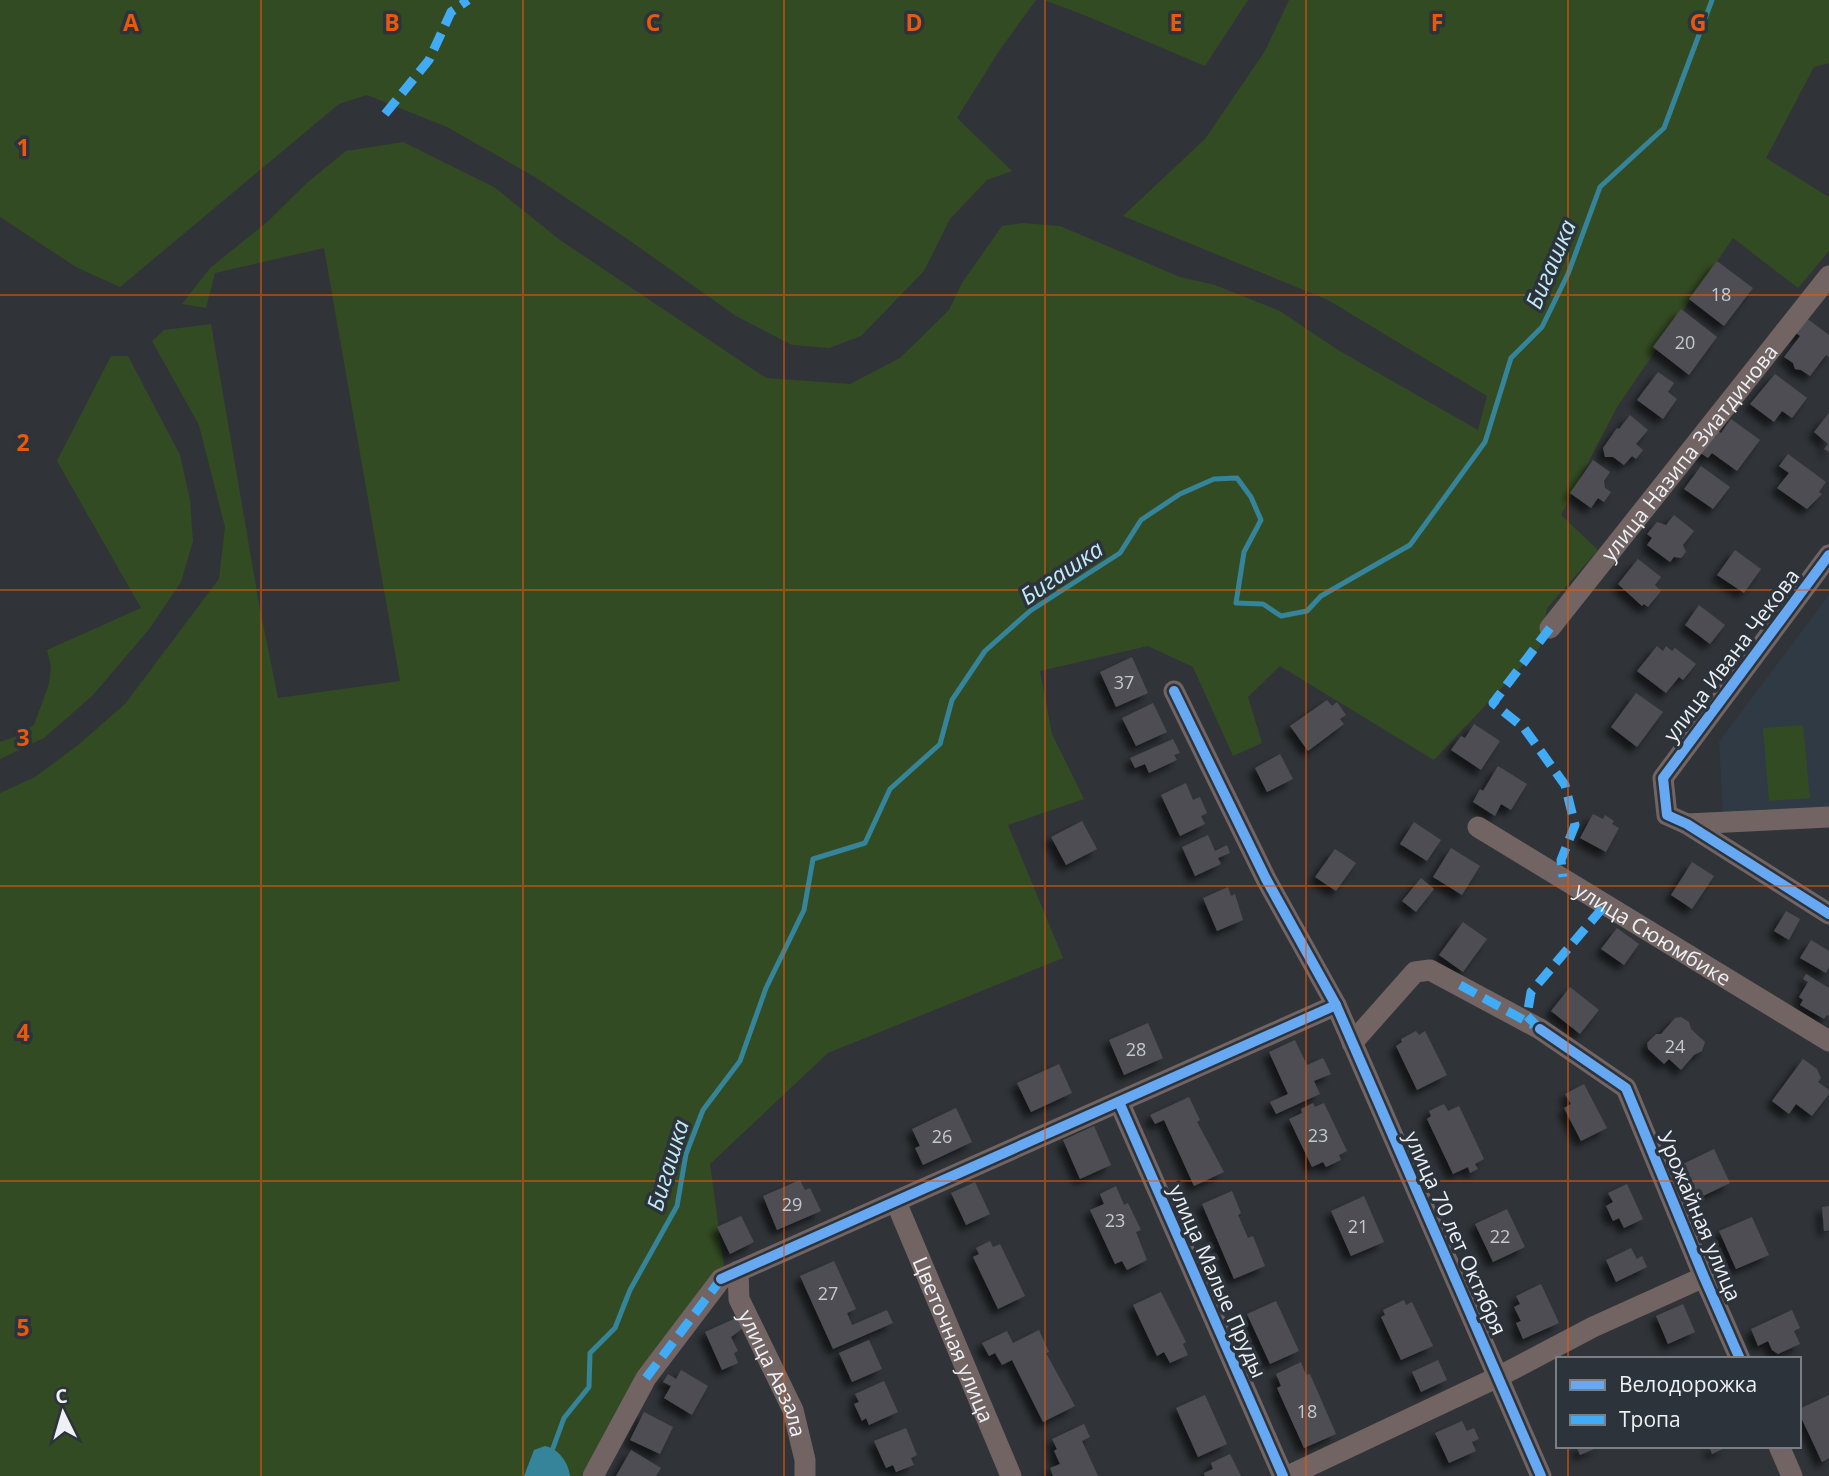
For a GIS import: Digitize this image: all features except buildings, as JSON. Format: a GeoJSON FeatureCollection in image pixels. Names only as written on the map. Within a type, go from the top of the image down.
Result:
{"type":"FeatureCollection","features":[{"type":"Feature","properties":{"kind":"street","name":"улица Назипа Зиатдинова"},"geometry":{"type":"LineString","coordinates":[[1550,628],[1829,276]]}},
{"type":"Feature","properties":{"kind":"street","name":"улица Ивана Чекова"},"geometry":{"type":"LineString","coordinates":[[1687,824],[1667,815],[1663,778],[1829,555]]}},
{"type":"Feature","properties":{"kind":"street","name":"улица 70 лет Октября"},"geometry":{"type":"LineString","coordinates":[[1174,691],[1266,879],[1336,1005],[1541,1476]]}},
{"type":"Feature","properties":{"kind":"street"},"geometry":{"type":"LineString","coordinates":[[1687,824],[1829,817]]}},
{"type":"Feature","properties":{"kind":"street"},"geometry":{"type":"LineString","coordinates":[[1687,824],[1829,914]]}},
{"type":"Feature","properties":{"kind":"street","name":"улица Сююмбике"},"geometry":{"type":"LineString","coordinates":[[1478,827],[1540,862],[1829,1041]]}},
{"type":"Feature","properties":{"kind":"street","name":"Урожайная улица"},"geometry":{"type":"LineString","coordinates":[[1352,1043],[1415,972],[1430,970],[1540,1029],[1626,1088],[1739,1357]]}},
{"type":"Feature","properties":{"kind":"street"},"geometry":{"type":"LineString","coordinates":[[593,1476],[646,1378],[729,1275],[1336,1005]]}},
{"type":"Feature","properties":{"kind":"street","name":"улица Малые Пруды"},"geometry":{"type":"LineString","coordinates":[[1119,1102],[1285,1476]]}},
{"type":"Feature","properties":{"kind":"street","name":"Цветочная улица"},"geometry":{"type":"LineString","coordinates":[[896,1202],[1011,1476]]}},
{"type":"Feature","properties":{"kind":"street","name":"улица Авзала"},"geometry":{"type":"LineString","coordinates":[[729,1275],[793,1409],[805,1460],[805,1476]]}},
{"type":"Feature","properties":{"kind":"street"},"geometry":{"type":"LineString","coordinates":[[1285,1476],[1498,1377],[1593,1327],[1704,1277]]}},
{"type":"Feature","properties":{"kind":"street"},"geometry":{"type":"LineString","coordinates":[[1780,1448],[1792,1476]]}},
{"type":"Feature","properties":{"kind":"shaded area"},"geometry":{"type":"Polygon","coordinates":[[[1829,595],[1829,811],[1723,815],[1719,742],[1829,595]]]}},
{"type":"Feature","properties":{"kind":"green space"},"geometry":{"type":"Polygon","coordinates":[[[0,0],[1036,0],[999,51],[957,118],[1012,171],[987,180],[950,219],[924,271],[861,336],[829,348],[792,345],[736,316],[535,177],[447,127],[367,95],[339,104],[120,287],[76,267],[0,217],[0,0]]]}},
{"type":"Feature","properties":{"kind":"green space"},"geometry":{"type":"Polygon","coordinates":[[[1044,0],[1248,0],[1205,66],[1044,0]]]}},
{"type":"Feature","properties":{"kind":"green space"},"geometry":{"type":"Polygon","coordinates":[[[1289,0],[1829,0],[1829,63],[1814,67],[1766,158],[1829,197],[1829,251],[1798,288],[1733,238],[1617,407],[1561,515],[1598,550],[1547,608],[1540,647],[1434,760],[1280,666],[1248,697],[1262,743],[1233,756],[1193,667],[1148,646],[1040,671],[1052,734],[1084,799],[1008,825],[1063,958],[828,1053],[710,1164],[724,1267],[638,1371],[581,1476],[0,1476],[0,793],[35,777],[78,745],[125,704],[219,579],[225,527],[199,425],[152,341],[164,330],[211,324],[259,604],[278,698],[400,681],[324,248],[215,273],[206,308],[182,304],[210,268],[267,222],[308,182],[346,151],[403,142],[494,187],[560,240],[766,378],[850,384],[900,358],[949,310],[962,283],[1002,226],[1023,223],[1060,226],[1180,277],[1215,285],[1280,311],[1338,350],[1478,430],[1487,396],[1328,300],[1123,216],[1205,139],[1265,51],[1289,0]]]}},
{"type":"Feature","properties":{"kind":"green space"},"geometry":{"type":"Polygon","coordinates":[[[111,356],[128,356],[180,455],[190,500],[193,541],[181,582],[150,628],[93,695],[44,738],[0,759],[0,742],[17,736],[34,725],[49,684],[51,666],[47,650],[141,608],[57,461],[111,356]]]}},
{"type":"Feature","properties":{"kind":"green space"},"geometry":{"type":"Polygon","coordinates":[[[1803,725],[1810,798],[1769,801],[1763,728],[1803,725]]]}},
{"type":"Feature","properties":{"kind":"water"},"geometry":{"type":"Polygon","coordinates":[[[545,1446],[562,1457],[570,1476],[524,1476],[534,1450],[545,1446]]]}},
{"type":"Feature","properties":{"kind":"waterway","name":"Бигашка"},"geometry":{"type":"LineString","coordinates":[[553,1448],[564,1418],[589,1387],[590,1353],[615,1328],[630,1290],[677,1206],[686,1154],[703,1110],[740,1061],[766,988],[804,910],[813,859],[865,843],[890,789],[940,744],[952,700],[985,651],[1030,611],[1120,553],[1141,520],[1180,494],[1214,479],[1237,478],[1251,497],[1261,520],[1244,552],[1236,603],[1263,604],[1281,616],[1307,611],[1321,596],[1410,545],[1485,442],[1511,358],[1542,327],[1568,274],[1600,187],[1664,128],[1712,0]]}},
{"type":"Feature","properties":{"kind":"marked path"},"geometry":{"type":"LineString","coordinates":[[385,114],[429,60],[451,12],[468,0]]}},
{"type":"Feature","properties":{"kind":"marked path"},"geometry":{"type":"LineString","coordinates":[[1550,628],[1493,703],[1524,728],[1565,785],[1575,825],[1561,860],[1563,877]]}},
{"type":"Feature","properties":{"kind":"marked path"},"geometry":{"type":"LineString","coordinates":[[1540,1029],[1527,1016],[1531,992],[1606,904]]}},
{"type":"Feature","properties":{"kind":"marked path"},"geometry":{"type":"LineString","coordinates":[[1460,985],[1533,1025]]}},
{"type":"Feature","properties":{"kind":"marked path"},"geometry":{"type":"LineString","coordinates":[[646,1378],[721,1279]]}},
{"type":"Feature","properties":{"kind":"cycle path"},"geometry":{"type":"LineString","coordinates":[[1829,555],[1663,778],[1667,815],[1687,824],[1829,914]]}},
{"type":"Feature","properties":{"kind":"cycle path"},"geometry":{"type":"LineString","coordinates":[[1174,691],[1266,879],[1336,1005],[1541,1476]]}},
{"type":"Feature","properties":{"kind":"cycle path"},"geometry":{"type":"LineString","coordinates":[[721,1279],[1336,1005]]}},
{"type":"Feature","properties":{"kind":"cycle path"},"geometry":{"type":"LineString","coordinates":[[1540,1029],[1626,1088],[1739,1357]]}},
{"type":"Feature","properties":{"kind":"cycle path"},"geometry":{"type":"LineString","coordinates":[[1119,1102],[1283,1476]]}}]}
